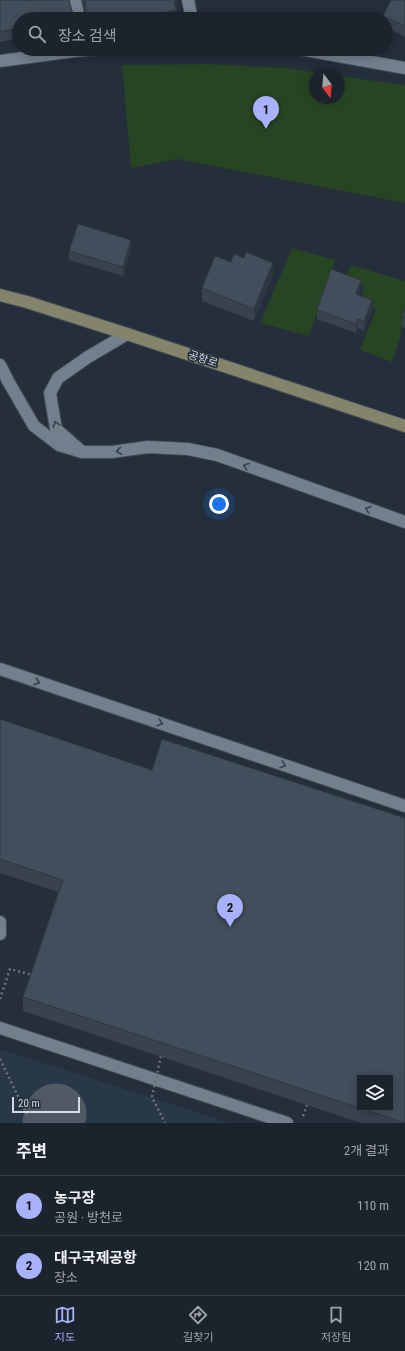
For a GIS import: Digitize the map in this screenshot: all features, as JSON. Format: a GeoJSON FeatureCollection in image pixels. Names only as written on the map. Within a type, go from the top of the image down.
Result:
{"type":"FeatureCollection","features":[{"type":"Feature","properties":{"kind":"main road","name":"공항로"},"geometry":{"type":"LineString","coordinates":[[0,295],[27,302],[127,334],[405,426]]}},
{"type":"Feature","properties":{"kind":"street"},"geometry":{"type":"LineString","coordinates":[[75,0],[78,12]]}},
{"type":"Feature","properties":{"kind":"street"},"geometry":{"type":"LineString","coordinates":[[188,0],[191,12]]}},
{"type":"Feature","properties":{"kind":"street"},"geometry":{"type":"LineString","coordinates":[[0,61],[32,56]]}},
{"type":"Feature","properties":{"kind":"street"},"geometry":{"type":"LineString","coordinates":[[339,56],[405,68]]}},
{"type":"Feature","properties":{"kind":"street"},"geometry":{"type":"LineString","coordinates":[[82,452],[56,429],[50,393],[58,378],[88,357],[127,334]]}},
{"type":"Feature","properties":{"kind":"street"},"geometry":{"type":"LineString","coordinates":[[0,365],[4,380],[34,426],[59,446],[82,452],[112,452],[148,447],[195,451],[217,455],[405,522]]}},
{"type":"Feature","properties":{"kind":"street"},"geometry":{"type":"LineString","coordinates":[[0,669],[405,806]]}},
{"type":"Feature","properties":{"kind":"street"},"geometry":{"type":"LineString","coordinates":[[0,922],[0,934]]}},
{"type":"Feature","properties":{"kind":"street"},"geometry":{"type":"LineString","coordinates":[[0,1028],[287,1123]]}},
{"type":"Feature","properties":{"kind":"path"},"geometry":{"type":"LineString","coordinates":[[0,1000],[10,969],[34,976]]}},
{"type":"Feature","properties":{"kind":"path"},"geometry":{"type":"LineString","coordinates":[[161,1056],[152,1097],[165,1123]]}},
{"type":"Feature","properties":{"kind":"path"},"geometry":{"type":"LineString","coordinates":[[0,1059],[28,1117]]}},
{"type":"Feature","properties":{"kind":"shaded area"},"geometry":{"type":"Polygon","coordinates":[[[0,1049],[230,1123],[0,1123],[0,1049]]]}},
{"type":"Feature","properties":{"kind":"green space"},"geometry":{"type":"Polygon","coordinates":[[[205,64],[285,68],[309,71],[309,104],[345,104],[345,77],[405,85],[405,203],[177,159],[131,168],[122,65],[205,64]]]}},
{"type":"Feature","properties":{"kind":"green space"},"geometry":{"type":"Polygon","coordinates":[[[292,248],[335,260],[309,336],[260,323],[292,248]]]}},
{"type":"Feature","properties":{"kind":"green space"},"geometry":{"type":"Polygon","coordinates":[[[351,265],[405,281],[405,314],[400,331],[402,332],[392,362],[360,350],[376,309],[360,302],[364,287],[345,279],[351,265]]]}},
{"type":"Feature","properties":{"kind":"building"},"geometry":{"type":"Polygon","coordinates":[[[0,0],[69,0],[73,12],[12,12],[12,29],[0,32],[0,0]]]}},
{"type":"Feature","properties":{"kind":"building"},"geometry":{"type":"Polygon","coordinates":[[[85,0],[177,0],[174,2],[176,10],[167,12],[86,12],[85,0]]]}},
{"type":"Feature","properties":{"kind":"building"},"geometry":{"type":"Polygon","coordinates":[[[391,0],[405,0],[405,26],[393,21],[393,12],[385,12],[391,0]]]}},
{"type":"Feature","properties":{"kind":"building"},"geometry":{"type":"Polygon","coordinates":[[[78,224],[131,240],[123,267],[69,251],[78,224]]]}},
{"type":"Feature","properties":{"kind":"building"},"geometry":{"type":"Polygon","coordinates":[[[246,252],[273,263],[254,309],[202,288],[215,256],[231,262],[234,254],[244,258],[246,252]]]}},
{"type":"Feature","properties":{"kind":"building"},"geometry":{"type":"Polygon","coordinates":[[[331,269],[361,280],[356,294],[372,300],[364,321],[358,319],[356,324],[317,310],[331,269]]]}},
{"type":"Feature","properties":{"kind":"building"},"geometry":{"type":"Polygon","coordinates":[[[405,308],[405,318],[402,318],[405,308]]]}},
{"type":"Feature","properties":{"kind":"building"},"geometry":{"type":"Polygon","coordinates":[[[0,719],[152,770],[162,739],[405,818],[405,1123],[369,1111],[393,1111],[393,1075],[357,1075],[357,1107],[23,997],[63,880],[0,859],[0,719]]]}},
{"type":"Feature","properties":{"kind":"taxiway"},"geometry":{"type":"LineString","coordinates":[[53,1123],[56,1114]]}},
{"type":"Feature","properties":{"kind":"place","name":"농구장"},"geometry":{"type":"Point","coordinates":[266,129]}},
{"type":"Feature","properties":{"kind":"place","name":"대구국제공항"},"geometry":{"type":"Point","coordinates":[230,927]}}]}
